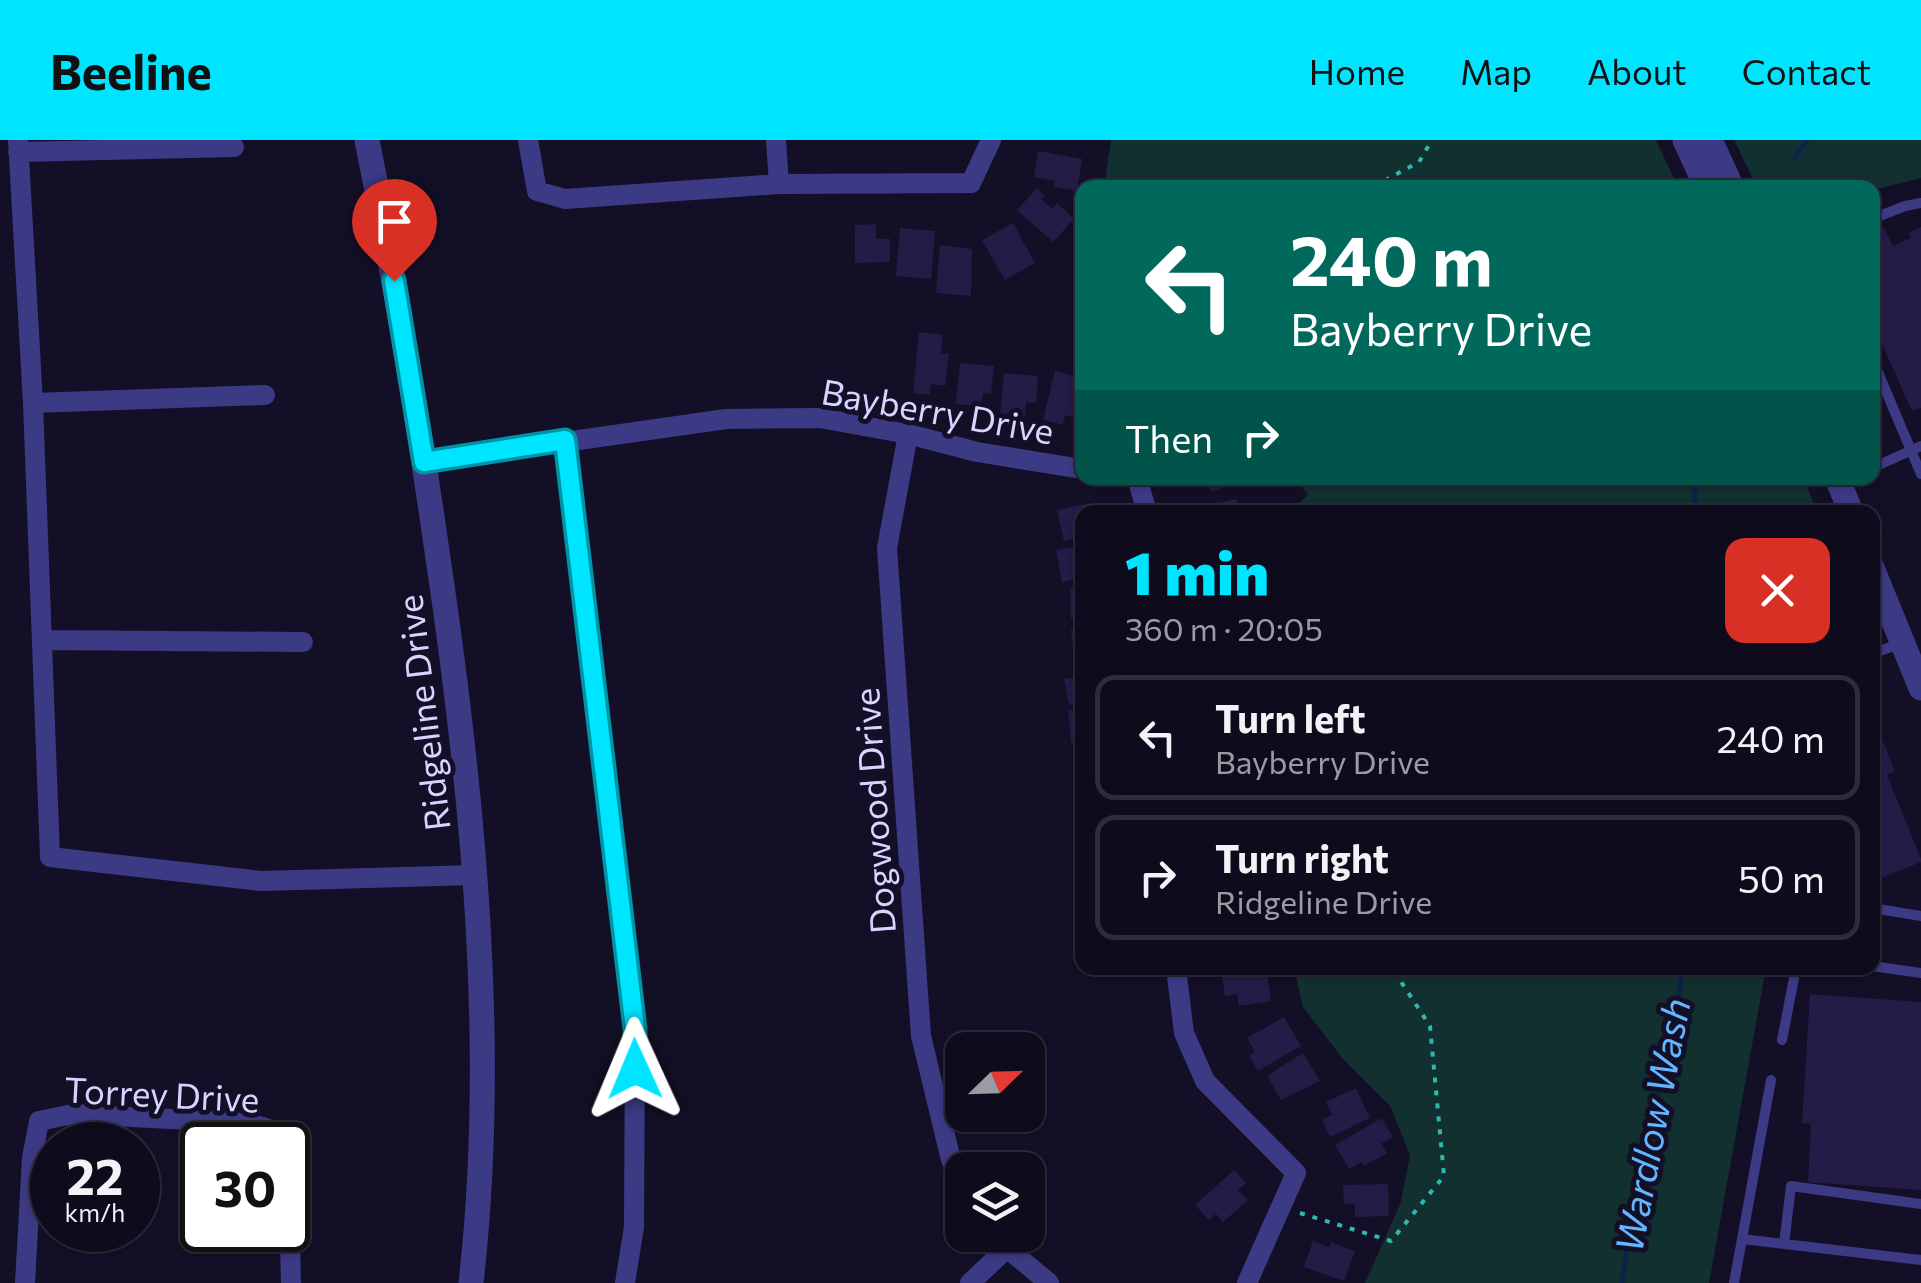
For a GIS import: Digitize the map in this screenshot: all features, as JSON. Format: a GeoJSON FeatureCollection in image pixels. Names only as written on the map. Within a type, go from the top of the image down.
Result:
{"type":"FeatureCollection","features":[{"type":"Feature","properties":{"kind":"street","name":"Ridgeline Drive"},"geometry":{"type":"LineString","coordinates":[[367,140],[424,462],[458,690],[475,875],[481,1078],[471,1283]]}},
{"type":"Feature","properties":{"kind":"street"},"geometry":{"type":"LineString","coordinates":[[528,140],[537,191],[565,199],[779,184],[971,183],[991,140]]}},
{"type":"Feature","properties":{"kind":"street"},"geometry":{"type":"LineString","coordinates":[[776,140],[779,184]]}},
{"type":"Feature","properties":{"kind":"street"},"geometry":{"type":"LineString","coordinates":[[1686,140],[1704,180]]}},
{"type":"Feature","properties":{"kind":"street"},"geometry":{"type":"LineString","coordinates":[[1710,140],[1728,180]]}},
{"type":"Feature","properties":{"kind":"street"},"geometry":{"type":"LineString","coordinates":[[234,147],[18,146],[34,403],[50,858],[261,881],[475,875]]}},
{"type":"Feature","properties":{"kind":"street"},"geometry":{"type":"LineString","coordinates":[[34,403],[264,394]]}},
{"type":"Feature","properties":{"kind":"street","name":"Bayberry Drive"},"geometry":{"type":"LineString","coordinates":[[424,462],[726,419],[820,418],[978,452],[1075,468]]}},
{"type":"Feature","properties":{"kind":"street","name":"Dogwood Drive"},"geometry":{"type":"LineString","coordinates":[[908,434],[887,548],[921,1036],[949,1152]]}},
{"type":"Feature","properties":{"kind":"street"},"geometry":{"type":"LineString","coordinates":[[565,440],[635,1029],[634,1227],[625,1283]]}},
{"type":"Feature","properties":{"kind":"street"},"geometry":{"type":"LineString","coordinates":[[1880,588],[1921,688]]}},
{"type":"Feature","properties":{"kind":"street"},"geometry":{"type":"LineString","coordinates":[[43,640],[302,642]]}},
{"type":"Feature","properties":{"kind":"street"},"geometry":{"type":"LineString","coordinates":[[1177,975],[1184,1032],[1205,1081],[1296,1173],[1247,1283]]}},
{"type":"Feature","properties":{"kind":"street","name":"Torrey Drive"},"geometry":{"type":"LineString","coordinates":[[26,1283],[32,1158],[39,1121],[73,1114],[215,1122]]}},
{"type":"Feature","properties":{"kind":"street"},"geometry":{"type":"LineString","coordinates":[[289,1252],[290,1283]]}},
{"type":"Feature","properties":{"kind":"street"},"geometry":{"type":"LineString","coordinates":[[970,1283],[995,1252]]}},
{"type":"Feature","properties":{"kind":"street"},"geometry":{"type":"LineString","coordinates":[[1014,1252],[1049,1283]]}},
{"type":"Feature","properties":{"kind":"lane"},"geometry":{"type":"LineString","coordinates":[[1880,216],[1921,204]]}},
{"type":"Feature","properties":{"kind":"lane"},"geometry":{"type":"LineString","coordinates":[[1880,374],[1916,448],[1921,474]]}},
{"type":"Feature","properties":{"kind":"lane"},"geometry":{"type":"LineString","coordinates":[[1880,464],[1916,448]]}},
{"type":"Feature","properties":{"kind":"lane"},"geometry":{"type":"LineString","coordinates":[[1880,651],[1902,642]]}},
{"type":"Feature","properties":{"kind":"lane"},"geometry":{"type":"LineString","coordinates":[[1880,909],[1921,916]]}},
{"type":"Feature","properties":{"kind":"lane"},"geometry":{"type":"LineString","coordinates":[[1880,967],[1921,972]]}},
{"type":"Feature","properties":{"kind":"lane"},"geometry":{"type":"LineString","coordinates":[[1782,1040],[1795,975]]}},
{"type":"Feature","properties":{"kind":"lane"},"geometry":{"type":"LineString","coordinates":[[1734,1283],[1771,1080]]}},
{"type":"Feature","properties":{"kind":"lane"},"geometry":{"type":"LineString","coordinates":[[1784,1244],[1792,1186],[1921,1204]]}},
{"type":"Feature","properties":{"kind":"lane"},"geometry":{"type":"LineString","coordinates":[[1742,1239],[1921,1260]]}},
{"type":"Feature","properties":{"kind":"path"},"geometry":{"type":"LineString","coordinates":[[1385,180],[1419,162],[1432,140]]}},
{"type":"Feature","properties":{"kind":"path"},"geometry":{"type":"LineString","coordinates":[[1281,1208],[1391,1241],[1444,1176],[1430,1026],[1397,975]]}},
{"type":"Feature","properties":{"kind":"green space"},"geometry":{"type":"Polygon","coordinates":[[[1111,140],[1656,140],[1675,180],[1105,180],[1111,140]]]}},
{"type":"Feature","properties":{"kind":"green space"},"geometry":{"type":"Polygon","coordinates":[[[1734,140],[1921,140],[1921,178],[1880,188],[1880,180],[1754,180],[1734,140]]]}},
{"type":"Feature","properties":{"kind":"green space"},"geometry":{"type":"Polygon","coordinates":[[[1300,485],[1806,485],[1815,505],[1298,505],[1308,494],[1300,485]]]}},
{"type":"Feature","properties":{"kind":"green space"},"geometry":{"type":"Polygon","coordinates":[[[1296,975],[1765,975],[1709,1283],[1365,1283],[1401,1202],[1410,1155],[1390,1106],[1343,1059],[1303,1007],[1296,975]]]}},
{"type":"Feature","properties":{"kind":"building"},"geometry":{"type":"Polygon","coordinates":[[[1038,151],[1082,159],[1075,191],[1054,187],[1055,181],[1034,177],[1038,151]]]}},
{"type":"Feature","properties":{"kind":"building"},"geometry":{"type":"Polygon","coordinates":[[[1037,188],[1045,196],[1041,199],[1052,209],[1057,203],[1074,219],[1053,242],[1017,210],[1037,188]]]}},
{"type":"Feature","properties":{"kind":"building"},"geometry":{"type":"Polygon","coordinates":[[[1013,223],[1035,263],[1005,280],[982,240],[1013,223]]]}},
{"type":"Feature","properties":{"kind":"building"},"geometry":{"type":"Polygon","coordinates":[[[876,224],[876,239],[890,239],[890,262],[855,263],[855,225],[876,224]]]}},
{"type":"Feature","properties":{"kind":"building"},"geometry":{"type":"Polygon","coordinates":[[[1921,227],[1921,408],[1912,411],[1880,340],[1880,230],[1884,228],[1893,246],[1911,238],[1908,233],[1921,227]]]}},
{"type":"Feature","properties":{"kind":"building"},"geometry":{"type":"Polygon","coordinates":[[[900,228],[935,231],[931,279],[896,276],[900,228]]]}},
{"type":"Feature","properties":{"kind":"building"},"geometry":{"type":"Polygon","coordinates":[[[940,245],[972,249],[971,296],[936,293],[940,245]]]}},
{"type":"Feature","properties":{"kind":"building"},"geometry":{"type":"Polygon","coordinates":[[[919,332],[943,335],[941,353],[949,354],[945,386],[931,384],[930,395],[913,393],[919,332]]]}},
{"type":"Feature","properties":{"kind":"building"},"geometry":{"type":"Polygon","coordinates":[[[960,363],[994,366],[991,394],[983,393],[981,407],[956,404],[960,363]]]}},
{"type":"Feature","properties":{"kind":"building"},"geometry":{"type":"Polygon","coordinates":[[[1055,371],[1075,376],[1075,418],[1065,415],[1063,425],[1043,420],[1055,371]]]}},
{"type":"Feature","properties":{"kind":"building"},"geometry":{"type":"Polygon","coordinates":[[[1004,373],[1038,376],[1036,403],[1026,402],[1025,417],[1000,415],[1004,373]]]}},
{"type":"Feature","properties":{"kind":"building"},"geometry":{"type":"Polygon","coordinates":[[[1209,485],[1228,485],[1212,492],[1209,485]]]}},
{"type":"Feature","properties":{"kind":"building"},"geometry":{"type":"Polygon","coordinates":[[[1237,499],[1238,505],[1203,505],[1237,499]]]}},
{"type":"Feature","properties":{"kind":"building"},"geometry":{"type":"Polygon","coordinates":[[[1075,506],[1075,539],[1064,541],[1057,510],[1075,506]]]}},
{"type":"Feature","properties":{"kind":"building"},"geometry":{"type":"Polygon","coordinates":[[[1075,547],[1075,579],[1062,582],[1056,550],[1075,547]]]}},
{"type":"Feature","properties":{"kind":"building"},"geometry":{"type":"Polygon","coordinates":[[[1070,587],[1075,587],[1075,619],[1071,619],[1070,587]]]}},
{"type":"Feature","properties":{"kind":"building"},"geometry":{"type":"Polygon","coordinates":[[[1071,629],[1075,629],[1074,662],[1071,629]]]}},
{"type":"Feature","properties":{"kind":"building"},"geometry":{"type":"Polygon","coordinates":[[[1075,677],[1075,704],[1069,705],[1064,679],[1075,677]]]}},
{"type":"Feature","properties":{"kind":"building"},"geometry":{"type":"Polygon","coordinates":[[[1068,710],[1075,710],[1075,743],[1071,743],[1068,710]]]}},
{"type":"Feature","properties":{"kind":"building"},"geometry":{"type":"Polygon","coordinates":[[[1880,734],[1895,771],[1887,775],[1921,862],[1880,879],[1880,734]]]}},
{"type":"Feature","properties":{"kind":"building"},"geometry":{"type":"Polygon","coordinates":[[[1268,975],[1271,1001],[1239,1006],[1237,994],[1225,996],[1222,976],[1268,975]]]}},
{"type":"Feature","properties":{"kind":"building"},"geometry":{"type":"Polygon","coordinates":[[[1810,994],[1921,1002],[1921,1190],[1808,1182],[1811,1124],[1802,1123],[1810,994]]]}},
{"type":"Feature","properties":{"kind":"building"},"geometry":{"type":"Polygon","coordinates":[[[1284,1017],[1301,1046],[1258,1071],[1249,1056],[1255,1052],[1247,1038],[1284,1017]]]}},
{"type":"Feature","properties":{"kind":"building"},"geometry":{"type":"Polygon","coordinates":[[[1303,1053],[1320,1081],[1281,1100],[1267,1076],[1303,1053]]]}},
{"type":"Feature","properties":{"kind":"building"},"geometry":{"type":"Polygon","coordinates":[[[1356,1088],[1370,1118],[1330,1137],[1322,1120],[1332,1115],[1326,1102],[1356,1088]]]}},
{"type":"Feature","properties":{"kind":"building"},"geometry":{"type":"Polygon","coordinates":[[[1382,1118],[1393,1137],[1381,1144],[1387,1153],[1364,1166],[1362,1162],[1349,1169],[1335,1145],[1382,1118]]]}},
{"type":"Feature","properties":{"kind":"building"},"geometry":{"type":"Polygon","coordinates":[[[1234,1170],[1246,1183],[1238,1190],[1248,1200],[1223,1222],[1216,1214],[1209,1220],[1195,1205],[1234,1170]]]}},
{"type":"Feature","properties":{"kind":"building"},"geometry":{"type":"Polygon","coordinates":[[[1388,1184],[1389,1216],[1355,1217],[1355,1204],[1344,1204],[1343,1185],[1388,1184]]]}},
{"type":"Feature","properties":{"kind":"building"},"geometry":{"type":"Polygon","coordinates":[[[1313,1241],[1329,1247],[1331,1242],[1355,1251],[1344,1281],[1304,1267],[1313,1241]]]}},
{"type":"Feature","properties":{"kind":"waterway","name":"Wardlow Wash"},"geometry":{"type":"LineString","coordinates":[[1795,157],[1807,140]]}},
{"type":"Feature","properties":{"kind":"waterway","name":"Wardlow Wash"},"geometry":{"type":"LineString","coordinates":[[1694,505],[1695,485]]}},
{"type":"Feature","properties":{"kind":"waterway","name":"Wardlow Wash"},"geometry":{"type":"LineString","coordinates":[[1622,1283],[1681,975]]}},
{"type":"Feature","properties":{"kind":"route"},"geometry":{"type":"LineString","coordinates":[[394,281],[424,462],[565,440],[635,1029],[635,1069]]}}]}
